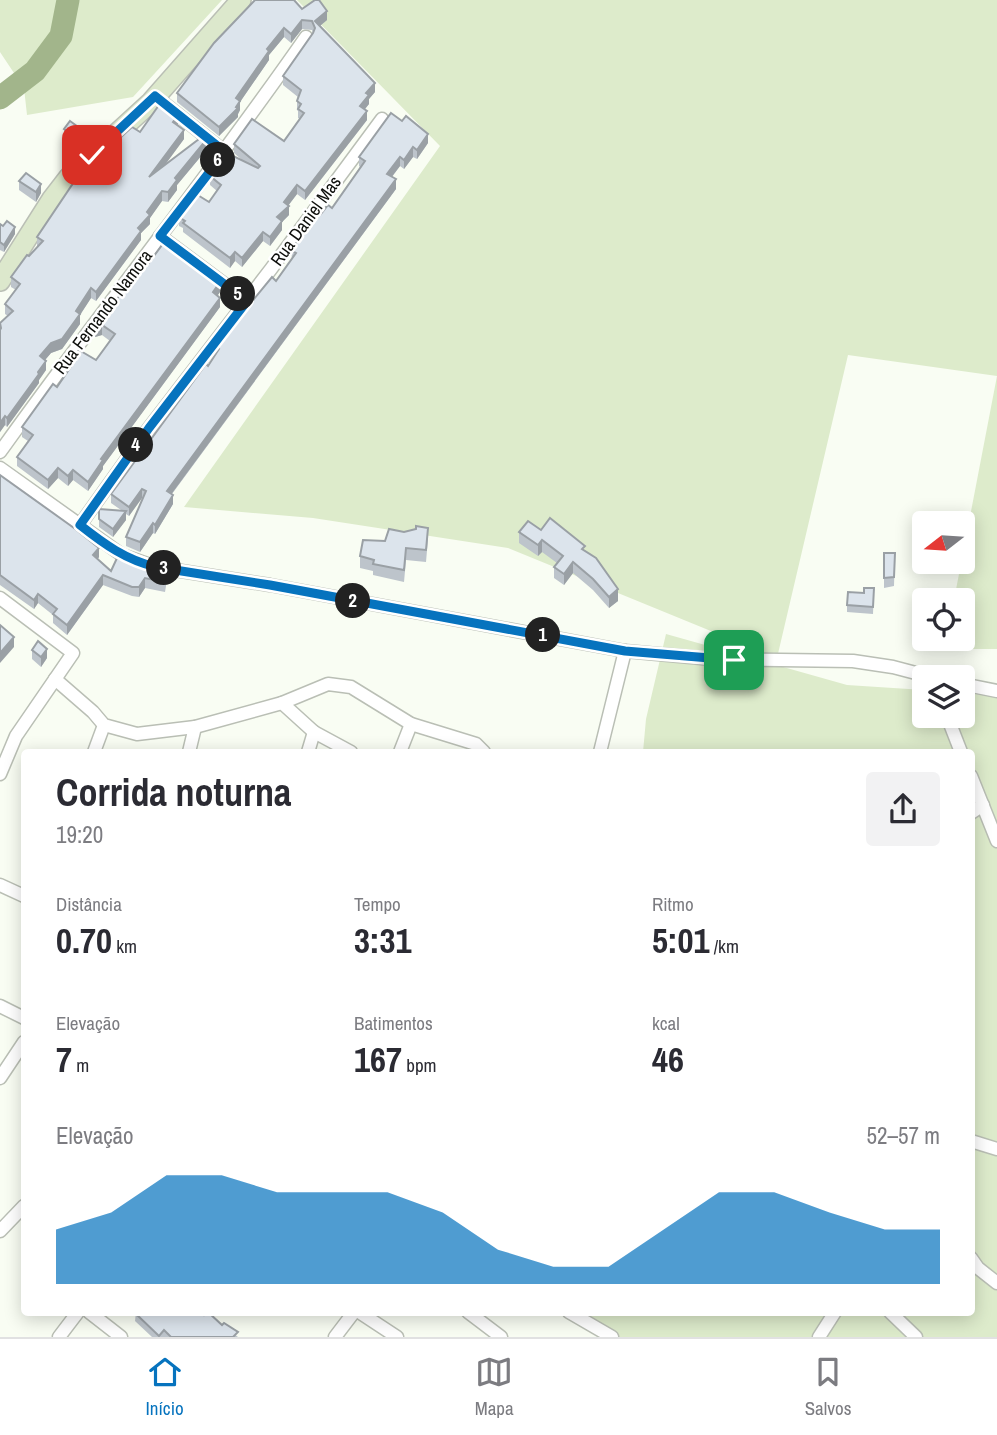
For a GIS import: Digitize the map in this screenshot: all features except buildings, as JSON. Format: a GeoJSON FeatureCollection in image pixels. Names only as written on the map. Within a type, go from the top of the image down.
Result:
{"type":"FeatureCollection","features":[{"type":"Feature","properties":{"kind":"main road"},"geometry":{"type":"LineString","coordinates":[[0,281],[69,177],[155,96],[241,0]]}},
{"type":"Feature","properties":{"kind":"street","name":"Rua Fernando Namora"},"geometry":{"type":"LineString","coordinates":[[0,452],[225,152],[306,37]]}},
{"type":"Feature","properties":{"kind":"street"},"geometry":{"type":"LineString","coordinates":[[155,96],[225,152]]}},
{"type":"Feature","properties":{"kind":"street","name":"Rua Daniel Mas"},"geometry":{"type":"LineString","coordinates":[[80,525],[149,428],[382,119]]}},
{"type":"Feature","properties":{"kind":"street"},"geometry":{"type":"LineString","coordinates":[[160,236],[247,301]]}},
{"type":"Feature","properties":{"kind":"street"},"geometry":{"type":"LineString","coordinates":[[0,468],[122,555],[140,564],[270,585],[625,651],[712,659],[853,661],[912,672]]}},
{"type":"Feature","properties":{"kind":"street"},"geometry":{"type":"LineString","coordinates":[[0,598],[73,653],[16,736],[0,774]]}},
{"type":"Feature","properties":{"kind":"street"},"geometry":{"type":"LineString","coordinates":[[601,749],[625,651]]}},
{"type":"Feature","properties":{"kind":"street"},"geometry":{"type":"LineString","coordinates":[[55,679],[104,725],[137,734],[195,727],[282,704],[328,684],[351,687],[411,724],[476,744],[481,749]]}},
{"type":"Feature","properties":{"kind":"street"},"geometry":{"type":"LineString","coordinates":[[975,687],[997,691]]}},
{"type":"Feature","properties":{"kind":"street"},"geometry":{"type":"LineString","coordinates":[[282,704],[314,732],[345,749]]}},
{"type":"Feature","properties":{"kind":"street"},"geometry":{"type":"LineString","coordinates":[[401,749],[411,724]]}},
{"type":"Feature","properties":{"kind":"street"},"geometry":{"type":"LineString","coordinates":[[95,749],[104,725]]}},
{"type":"Feature","properties":{"kind":"street"},"geometry":{"type":"LineString","coordinates":[[190,749],[195,727]]}},
{"type":"Feature","properties":{"kind":"street"},"geometry":{"type":"LineString","coordinates":[[952,728],[960,749]]}},
{"type":"Feature","properties":{"kind":"street"},"geometry":{"type":"LineString","coordinates":[[309,749],[314,732]]}},
{"type":"Feature","properties":{"kind":"street"},"geometry":{"type":"LineString","coordinates":[[975,785],[997,841]]}},
{"type":"Feature","properties":{"kind":"street"},"geometry":{"type":"LineString","coordinates":[[975,810],[983,804]]}},
{"type":"Feature","properties":{"kind":"street"},"geometry":{"type":"LineString","coordinates":[[0,885],[21,895]]}},
{"type":"Feature","properties":{"kind":"street"},"geometry":{"type":"LineString","coordinates":[[0,1006],[21,1016]]}},
{"type":"Feature","properties":{"kind":"street"},"geometry":{"type":"LineString","coordinates":[[0,1078],[6,1057],[21,1044]]}},
{"type":"Feature","properties":{"kind":"street"},"geometry":{"type":"LineString","coordinates":[[975,1142],[997,1149]]}},
{"type":"Feature","properties":{"kind":"street"},"geometry":{"type":"LineString","coordinates":[[0,1231],[21,1209]]}},
{"type":"Feature","properties":{"kind":"street"},"geometry":{"type":"LineString","coordinates":[[975,1264],[997,1283]]}},
{"type":"Feature","properties":{"kind":"street"},"geometry":{"type":"LineString","coordinates":[[59,1337],[75,1316]]}},
{"type":"Feature","properties":{"kind":"street"},"geometry":{"type":"LineString","coordinates":[[94,1316],[121,1337]]}},
{"type":"Feature","properties":{"kind":"street"},"geometry":{"type":"LineString","coordinates":[[334,1337],[352,1316]]}},
{"type":"Feature","properties":{"kind":"street"},"geometry":{"type":"LineString","coordinates":[[363,1316],[397,1337]]}},
{"type":"Feature","properties":{"kind":"street"},"geometry":{"type":"LineString","coordinates":[[472,1316],[500,1337]]}},
{"type":"Feature","properties":{"kind":"street"},"geometry":{"type":"LineString","coordinates":[[576,1316],[612,1337]]}},
{"type":"Feature","properties":{"kind":"street"},"geometry":{"type":"LineString","coordinates":[[819,1337],[832,1316]]}},
{"type":"Feature","properties":{"kind":"street"},"geometry":{"type":"LineString","coordinates":[[894,1316],[916,1337]]}},
{"type":"Feature","properties":{"kind":"green space"},"geometry":{"type":"Polygon","coordinates":[[[0,0],[222,0],[133,97],[27,115],[24,88],[0,52],[0,0]]]}},
{"type":"Feature","properties":{"kind":"green space"},"geometry":{"type":"Polygon","coordinates":[[[297,0],[997,0],[997,376],[848,355],[777,658],[508,548],[313,518],[184,507],[440,146],[297,0]]]}},
{"type":"Feature","properties":{"kind":"green space"},"geometry":{"type":"Polygon","coordinates":[[[997,376],[997,649],[975,649],[975,588],[956,588],[959,574],[975,574],[975,511],[971,511],[997,376]]]}},
{"type":"Feature","properties":{"kind":"green space"},"geometry":{"type":"Polygon","coordinates":[[[666,634],[847,685],[912,689],[912,728],[975,728],[975,694],[997,696],[997,1337],[612,1337],[574,1316],[975,1316],[975,749],[643,749],[646,719],[666,634]]]}},
{"type":"Feature","properties":{"kind":"waterway"},"geometry":{"type":"LineString","coordinates":[[0,98],[35,71],[61,36],[68,0]]}},
{"type":"Feature","properties":{"kind":"route"},"geometry":{"type":"LineString","coordinates":[[92,155],[141,112],[155,96],[225,152],[160,236],[247,301],[149,428],[80,525],[99,540],[140,564],[270,585],[625,651],[734,660]]}}]}
